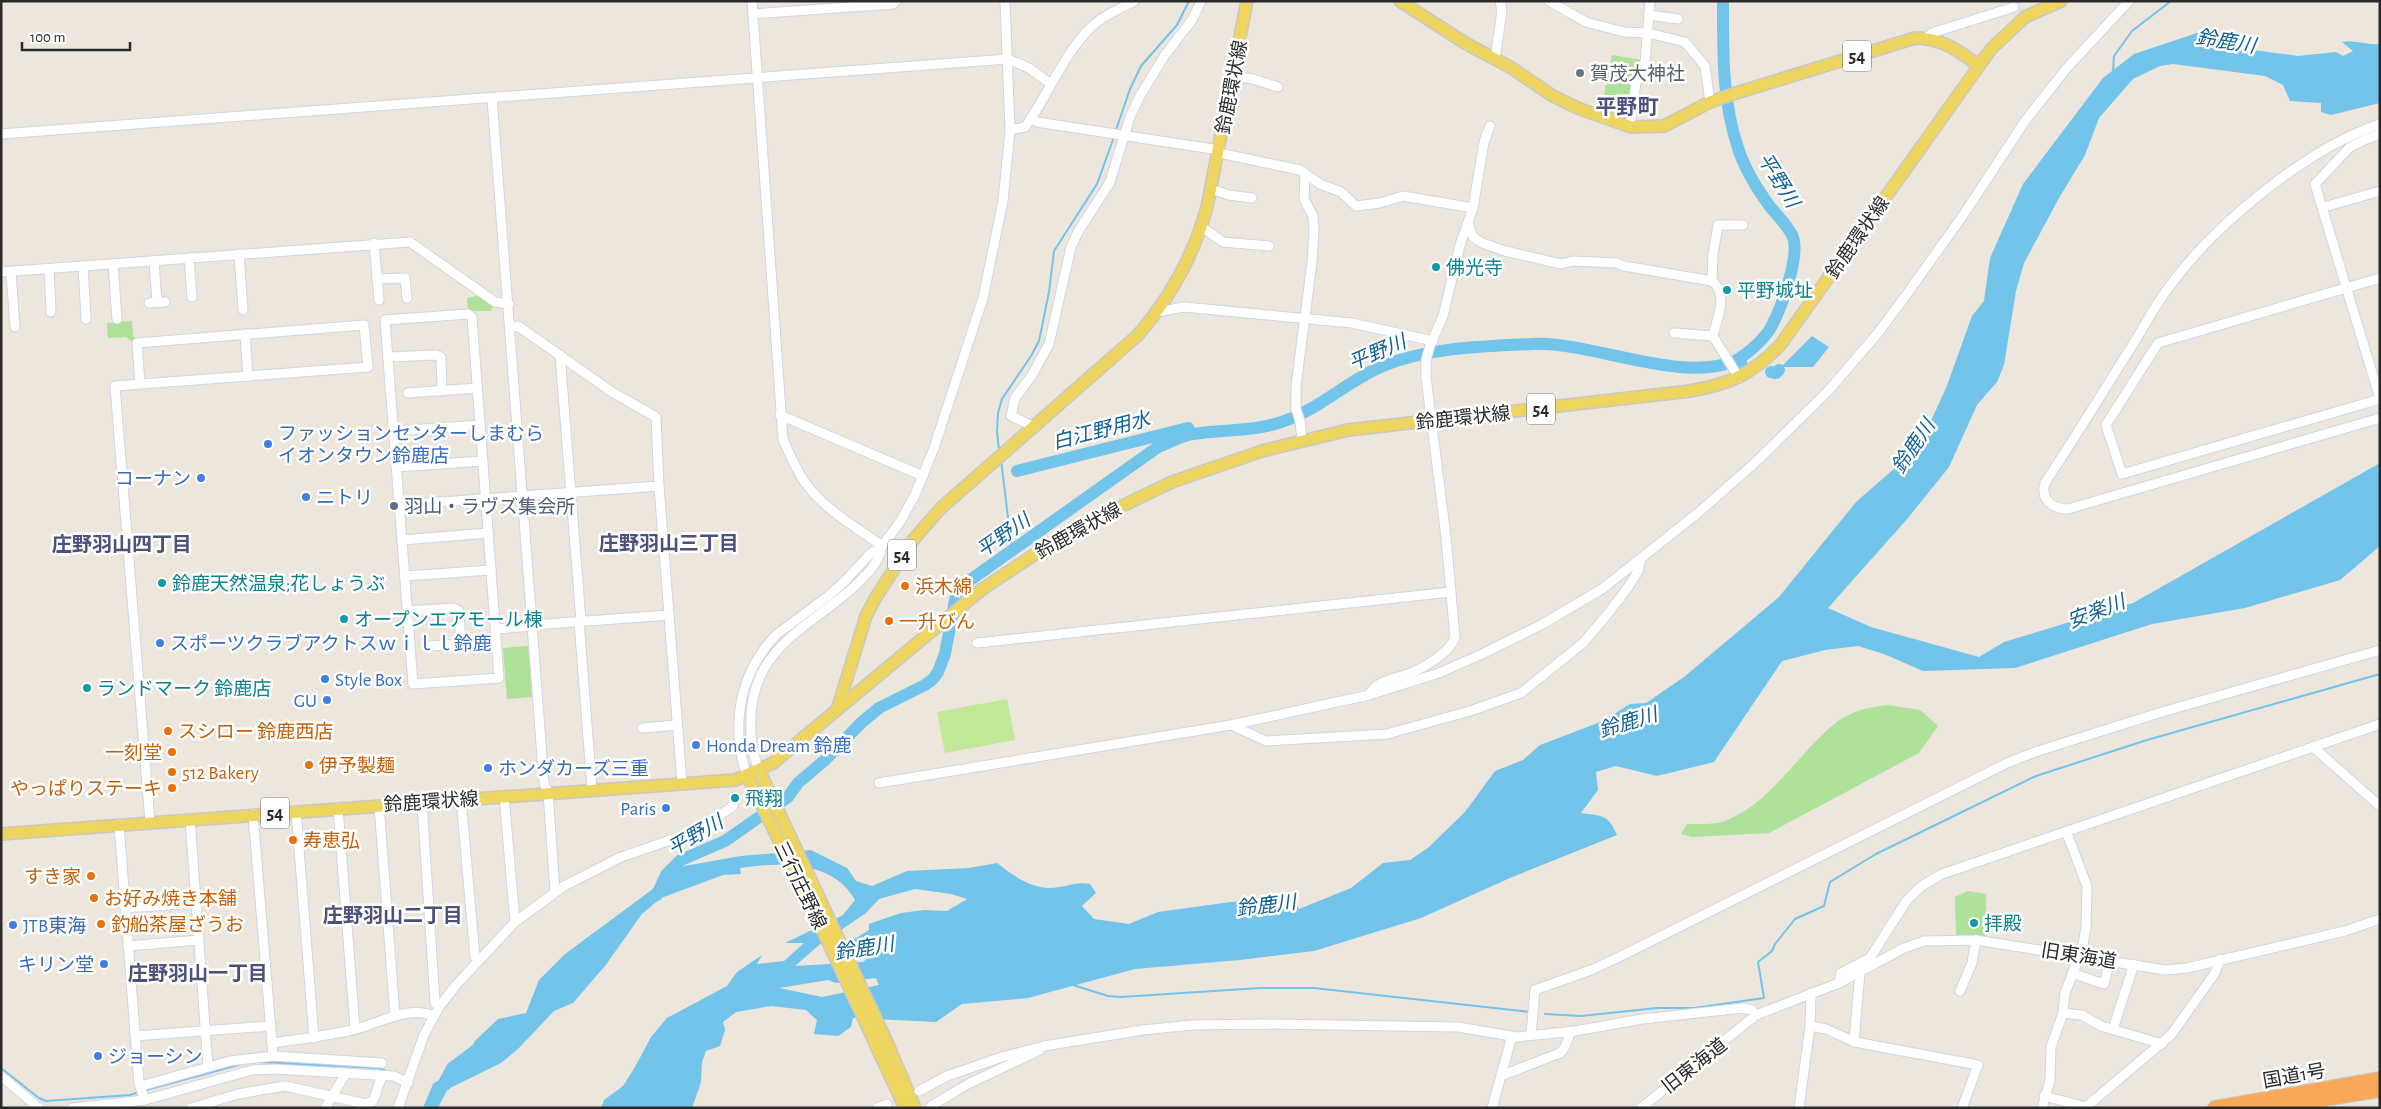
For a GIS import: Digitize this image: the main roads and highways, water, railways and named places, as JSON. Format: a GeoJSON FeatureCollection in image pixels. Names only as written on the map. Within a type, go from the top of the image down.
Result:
{"type":"FeatureCollection","features":[{"type":"Feature","properties":{"kind":"highway","name":"国道1号"},"geometry":{"type":"LineString","coordinates":[[2215,1108],[2380,1079]]}},
{"type":"Feature","properties":{"kind":"highway","name":"国道1号"},"geometry":{"type":"LineString","coordinates":[[2269,1108],[2380,1090]]}},
{"type":"Feature","properties":{"kind":"main road","name":"鈴鹿環状線"},"geometry":{"type":"LineString","coordinates":[[838,708],[852,668],[866,616],[895,566],[924,526],[1138,335],[1157,312],[1188,260],[1202,227],[1211,189],[1248,1]]}},
{"type":"Feature","properties":{"kind":"main road","name":"鈴鹿環状線"},"geometry":{"type":"LineString","coordinates":[[1,834],[548,792],[735,780],[773,764],[860,689],[981,590],[1070,531],[1148,494],[1228,462],[1302,440],[1348,430],[1715,387],[1737,374],[1751,372],[1781,344],[1991,48],[2015,25],[2034,12],[2061,1]]}},
{"type":"Feature","properties":{"kind":"main road","name":"54"},"geometry":{"type":"LineString","coordinates":[[1404,2],[1466,43],[1496,59],[1553,96],[1580,110],[1630,127],[1664,126],[1715,100],[1732,94],[1915,38],[1926,38],[1946,44],[1978,65]]}},
{"type":"Feature","properties":{"kind":"main road"},"geometry":{"type":"LineString","coordinates":[[852,668],[854,681],[860,689]]}},
{"type":"Feature","properties":{"kind":"main road","name":"三行庄野線"},"geometry":{"type":"LineString","coordinates":[[759,770],[760,788],[890,1077],[900,1108]]}},
{"type":"Feature","properties":{"kind":"main road","name":"三行庄野線"},"geometry":{"type":"LineString","coordinates":[[747,776],[760,788],[917,1102]]}},
{"type":"Feature","properties":{"kind":"main road","name":"三行庄野線"},"geometry":{"type":"LineString","coordinates":[[890,1077],[917,1102]]}},
{"type":"Feature","properties":{"kind":"water","name":"鈴鹿川"},"geometry":{"type":"Polygon","coordinates":[[[2197,33],[2232,47],[2298,56],[2336,52],[2343,56],[2353,51],[2342,42],[2380,44],[2380,103],[2331,115],[2321,112],[2321,103],[2290,101],[2283,85],[2265,76],[2173,64],[2160,66],[2133,79],[2099,118],[2085,155],[2024,263],[2016,291],[2004,365],[1997,382],[1977,405],[1949,467],[1908,518],[1828,608],[1871,627],[1979,657],[2004,642],[2133,603],[2380,463],[2380,546],[2340,580],[2245,608],[2152,624],[2015,668],[1923,671],[1884,654],[1858,646],[1825,650],[1782,661],[1714,762],[1657,776],[1616,766],[1596,772],[1598,790],[1581,813],[1604,817],[1611,823],[1617,835],[1510,878],[1421,918],[1314,951],[1240,960],[1135,969],[1028,998],[962,1004],[936,1022],[853,1018],[851,1027],[838,1036],[814,1034],[817,1020],[806,1010],[771,1006],[736,1012],[723,1022],[725,1030],[720,1046],[706,1051],[702,1062],[701,1082],[692,1108],[601,1108],[604,1100],[623,1086],[651,1037],[667,1018],[727,986],[737,972],[762,955],[757,964],[784,961],[804,943],[785,943],[843,915],[855,900],[845,887],[833,877],[819,871],[788,865],[740,868],[741,874],[723,875],[661,898],[642,914],[605,966],[573,1003],[554,1011],[519,1048],[501,1063],[452,1087],[436,1099],[434,1108],[423,1108],[433,1084],[460,1066],[475,1041],[498,1019],[526,1013],[539,980],[565,954],[684,866],[741,856],[811,850],[847,868],[856,881],[872,886],[907,871],[969,868],[997,863],[1022,880],[1035,886],[1055,888],[1079,883],[1090,884],[1096,893],[1082,906],[1094,919],[1129,924],[1158,912],[1231,902],[1294,900],[1299,909],[1351,888],[1383,863],[1410,860],[1429,847],[1465,812],[1495,771],[1523,760],[1540,745],[1603,721],[1630,704],[1646,703],[1684,677],[1779,597],[1856,502],[1919,447],[1946,388],[1972,316],[1984,301],[1990,258],[2023,184],[2103,78],[2134,54],[2197,33]],[[915,889],[879,899],[866,913],[819,945],[795,966],[863,962],[873,954],[874,944],[860,947],[853,940],[869,930],[869,924],[901,913],[924,910],[947,911],[967,899],[951,894],[915,889]],[[876,978],[836,983],[828,980],[779,988],[822,997],[879,985],[876,978]]]}},
{"type":"Feature","properties":{"kind":"water"},"geometry":{"type":"Polygon","coordinates":[[[1812,336],[1829,347],[1813,367],[1784,367],[1778,370],[1812,336]]]}},
{"type":"Feature","properties":{"kind":"waterway"},"geometry":{"type":"LineString","coordinates":[[1116,130],[1130,89],[1141,66],[1177,25],[1189,1]]}},
{"type":"Feature","properties":{"kind":"waterway","name":"平野川"},"geometry":{"type":"LineString","coordinates":[[1723,1],[1724,75],[1733,130],[1748,172],[1766,201],[1790,231],[1794,244],[1792,270],[1773,324],[1761,340],[1737,360]]}},
{"type":"Feature","properties":{"kind":"waterway"},"geometry":{"type":"LineString","coordinates":[[2113,71],[2114,56],[2132,31],[2171,1]]}},
{"type":"Feature","properties":{"kind":"waterway"},"geometry":{"type":"LineString","coordinates":[[999,451],[998,413],[1002,399],[1039,341],[1049,292],[1054,251],[1097,184],[1114,137]]}},
{"type":"Feature","properties":{"kind":"waterway","name":"平野川"},"geometry":{"type":"LineString","coordinates":[[657,895],[666,875],[681,860],[725,841],[788,797],[798,783],[879,708],[925,685],[933,679],[945,654],[959,588],[1158,447],[1189,435],[1276,424],[1310,409],[1376,369],[1412,357],[1452,349],[1532,344],[1556,345],[1690,368],[1715,366],[1737,360],[1742,365]]}},
{"type":"Feature","properties":{"kind":"waterway","name":"平野川"},"geometry":{"type":"LineString","coordinates":[[1771,372],[1776,373],[1779,370]]}},
{"type":"Feature","properties":{"kind":"waterway","name":"白江野用水"},"geometry":{"type":"LineString","coordinates":[[1017,471],[1188,428],[1190,432]]}},
{"type":"Feature","properties":{"kind":"waterway"},"geometry":{"type":"LineString","coordinates":[[1001,460],[1012,550]]}},
{"type":"Feature","properties":{"kind":"waterway"},"geometry":{"type":"LineString","coordinates":[[1545,1014],[1581,1016],[1657,1008],[1694,1008],[1764,998],[1758,962],[1772,951],[1775,944],[1795,919],[1824,906],[1830,882],[1876,854],[2036,776],[2147,740],[2380,674]]}},
{"type":"Feature","properties":{"kind":"waterway"},"geometry":{"type":"LineString","coordinates":[[1073,985],[1108,996],[1121,997],[1260,988],[1314,988],[1530,1012]]}},
{"type":"Feature","properties":{"kind":"waterway","name":"平野川"},"geometry":{"type":"LineString","coordinates":[[431,1108],[452,1068],[476,1050]]}},
{"type":"Feature","properties":{"kind":"waterway"},"geometry":{"type":"LineString","coordinates":[[259,1062],[378,1068],[386,1071]]}},
{"type":"Feature","properties":{"kind":"waterway"},"geometry":{"type":"LineString","coordinates":[[146,1090],[242,1064]]}},
{"type":"Feature","properties":{"kind":"waterway"},"geometry":{"type":"LineString","coordinates":[[1,1068],[39,1098],[46,1101],[130,1095],[139,1092]]}},
{"type":"Feature","properties":{"kind":"place","name":"賀茂大神社"},"geometry":{"type":"Point","coordinates":[1580,73]}},
{"type":"Feature","properties":{"kind":"place","name":"佛光寺"},"geometry":{"type":"Point","coordinates":[1436,267]}},
{"type":"Feature","properties":{"kind":"place","name":"平野城址"},"geometry":{"type":"Point","coordinates":[1727,290]}},
{"type":"Feature","properties":{"kind":"place","name":"ファッションセンターしまむら イオンタウン鈴鹿店"},"geometry":{"type":"Point","coordinates":[268,444]}},
{"type":"Feature","properties":{"kind":"place","name":"コーナン"},"geometry":{"type":"Point","coordinates":[201,478]}},
{"type":"Feature","properties":{"kind":"place","name":"ニトリ"},"geometry":{"type":"Point","coordinates":[306,497]}},
{"type":"Feature","properties":{"kind":"place","name":"羽山・ラヴズ集会所"},"geometry":{"type":"Point","coordinates":[394,506]}},
{"type":"Feature","properties":{"kind":"place","name":"鈴鹿天然温泉;花しょうぶ"},"geometry":{"type":"Point","coordinates":[162,583]}},
{"type":"Feature","properties":{"kind":"place","name":"浜木綿"},"geometry":{"type":"Point","coordinates":[905,586]}},
{"type":"Feature","properties":{"kind":"place","name":"オープンエアモール棟"},"geometry":{"type":"Point","coordinates":[344,619]}},
{"type":"Feature","properties":{"kind":"place","name":"一升びん"},"geometry":{"type":"Point","coordinates":[889,621]}},
{"type":"Feature","properties":{"kind":"place","name":"スポーツクラブアクトスｗｉｌｌ鈴鹿"},"geometry":{"type":"Point","coordinates":[160,643]}},
{"type":"Feature","properties":{"kind":"place","name":"Style Box"},"geometry":{"type":"Point","coordinates":[325,679]}},
{"type":"Feature","properties":{"kind":"place","name":"ランドマーク 鈴鹿店"},"geometry":{"type":"Point","coordinates":[87,688]}},
{"type":"Feature","properties":{"kind":"place","name":"GU"},"geometry":{"type":"Point","coordinates":[327,700]}},
{"type":"Feature","properties":{"kind":"place","name":"スシロー 鈴鹿西店"},"geometry":{"type":"Point","coordinates":[168,731]}},
{"type":"Feature","properties":{"kind":"place","name":"Honda Dream 鈴鹿"},"geometry":{"type":"Point","coordinates":[696,745]}},
{"type":"Feature","properties":{"kind":"place","name":"一刻堂"},"geometry":{"type":"Point","coordinates":[172,752]}},
{"type":"Feature","properties":{"kind":"place","name":"伊予製麺"},"geometry":{"type":"Point","coordinates":[309,765]}},
{"type":"Feature","properties":{"kind":"place","name":"ホンダカーズ三重"},"geometry":{"type":"Point","coordinates":[488,768]}},
{"type":"Feature","properties":{"kind":"place","name":"512 Bakery"},"geometry":{"type":"Point","coordinates":[172,772]}},
{"type":"Feature","properties":{"kind":"place","name":"やっぱりステーキ"},"geometry":{"type":"Point","coordinates":[172,788]}},
{"type":"Feature","properties":{"kind":"place","name":"飛翔"},"geometry":{"type":"Point","coordinates":[735,798]}},
{"type":"Feature","properties":{"kind":"place","name":"Paris"},"geometry":{"type":"Point","coordinates":[666,808]}},
{"type":"Feature","properties":{"kind":"place","name":"寿恵弘"},"geometry":{"type":"Point","coordinates":[293,840]}},
{"type":"Feature","properties":{"kind":"place","name":"すき家"},"geometry":{"type":"Point","coordinates":[91,876]}},
{"type":"Feature","properties":{"kind":"place","name":"お好み焼き本舗"},"geometry":{"type":"Point","coordinates":[94,898]}},
{"type":"Feature","properties":{"kind":"place","name":"拝殿"},"geometry":{"type":"Point","coordinates":[1974,923]}},
{"type":"Feature","properties":{"kind":"place","name":"釣船茶屋ざうお"},"geometry":{"type":"Point","coordinates":[101,924]}},
{"type":"Feature","properties":{"kind":"place","name":"JTB東海"},"geometry":{"type":"Point","coordinates":[13,925]}},
{"type":"Feature","properties":{"kind":"place","name":"キリン堂"},"geometry":{"type":"Point","coordinates":[104,964]}},
{"type":"Feature","properties":{"kind":"place","name":"ジョーシン"},"geometry":{"type":"Point","coordinates":[98,1056]}},
{"type":"Feature","properties":{"kind":"district","name":"平野町"},"geometry":{"type":"Point","coordinates":[1627,107]}},
{"type":"Feature","properties":{"kind":"district","name":"庄野羽山三丁目"},"geometry":{"type":"Point","coordinates":[669,543]}},
{"type":"Feature","properties":{"kind":"district","name":"庄野羽山四丁目"},"geometry":{"type":"Point","coordinates":[122,544]}},
{"type":"Feature","properties":{"kind":"district","name":"庄野羽山二丁目"},"geometry":{"type":"Point","coordinates":[393,915]}},
{"type":"Feature","properties":{"kind":"district","name":"庄野羽山一丁目"},"geometry":{"type":"Point","coordinates":[198,973]}},
{"type":"Feature","properties":{"kind":"water label","name":"安楽川"},"geometry":{"type":"Point","coordinates":[2096,611]}}]}
